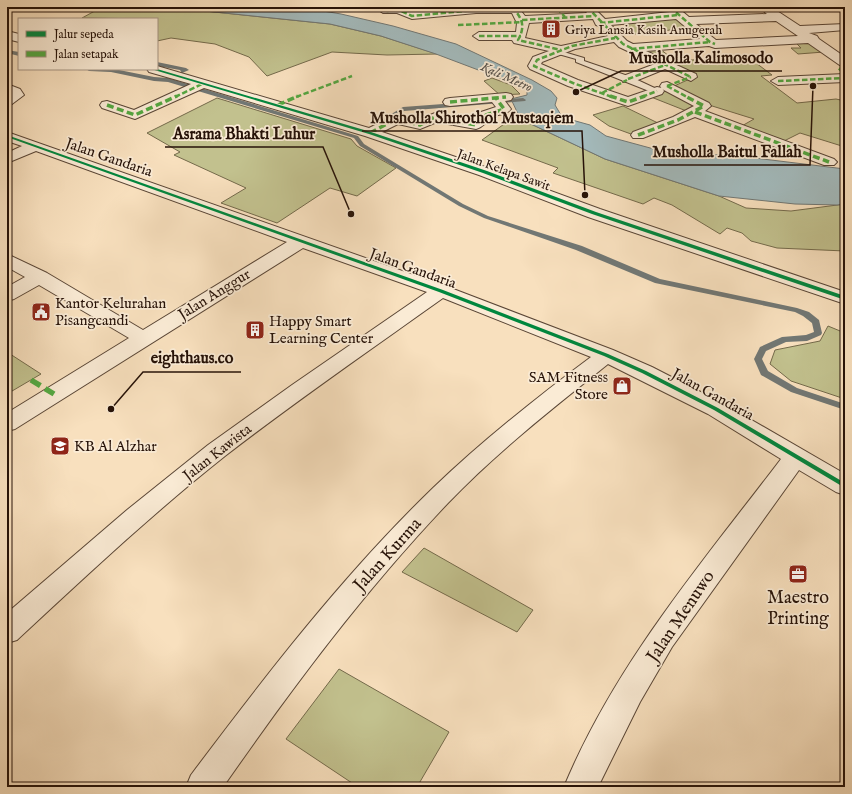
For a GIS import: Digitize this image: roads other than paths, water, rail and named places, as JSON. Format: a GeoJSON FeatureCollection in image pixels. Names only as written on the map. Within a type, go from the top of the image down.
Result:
{"type":"FeatureCollection","features":[{"type":"Feature","properties":{"kind":"street"},"geometry":{"type":"LineString","coordinates":[[379,7],[387,11],[399,10],[412,16],[475,8],[513,8],[523,21],[524,29],[518,40],[559,51]]}},
{"type":"Feature","properties":{"kind":"street"},"geometry":{"type":"LineString","coordinates":[[557,8],[565,17]]}},
{"type":"Feature","properties":{"kind":"street"},"geometry":{"type":"LineString","coordinates":[[765,8],[780,12],[798,30],[840,54],[845,63]]}},
{"type":"Feature","properties":{"kind":"street"},"geometry":{"type":"LineString","coordinates":[[458,25],[594,15],[780,12]]}},
{"type":"Feature","properties":{"kind":"street"},"geometry":{"type":"LineString","coordinates":[[678,14],[713,43]]}},
{"type":"Feature","properties":{"kind":"street"},"geometry":{"type":"LineString","coordinates":[[594,15],[615,38],[631,48],[690,77],[668,86],[704,105],[695,112],[638,135]]}},
{"type":"Feature","properties":{"kind":"street"},"geometry":{"type":"LineString","coordinates":[[798,30],[845,27]]}},
{"type":"Feature","properties":{"kind":"street"},"geometry":{"type":"LineString","coordinates":[[7,35],[18,38]]}},
{"type":"Feature","properties":{"kind":"street"},"geometry":{"type":"LineString","coordinates":[[479,36],[520,36]]}},
{"type":"Feature","properties":{"kind":"street"},"geometry":{"type":"LineString","coordinates":[[615,38],[586,43],[559,51],[537,60],[534,66],[548,74],[628,102],[657,91]]}},
{"type":"Feature","properties":{"kind":"street"},"geometry":{"type":"LineString","coordinates":[[631,48],[813,39]]}},
{"type":"Feature","properties":{"kind":"street"},"geometry":{"type":"LineString","coordinates":[[602,93],[628,79],[665,65]]}},
{"type":"Feature","properties":{"kind":"street"},"geometry":{"type":"LineString","coordinates":[[845,68],[838,68],[845,74]]}},
{"type":"Feature","properties":{"kind":"street","name":"Jalan Kelapa Sawit"},"geometry":{"type":"LineString","coordinates":[[156,70],[199,86],[370,133],[485,172],[594,214],[845,298]]}},
{"type":"Feature","properties":{"kind":"street"},"geometry":{"type":"LineString","coordinates":[[778,81],[845,78]]}},
{"type":"Feature","properties":{"kind":"street"},"geometry":{"type":"LineString","coordinates":[[107,105],[135,115],[199,86]]}},
{"type":"Feature","properties":{"kind":"street"},"geometry":{"type":"LineString","coordinates":[[370,133],[396,119],[420,125],[435,117],[476,125],[486,115],[503,110],[501,100],[450,102]]}},
{"type":"Feature","properties":{"kind":"street"},"geometry":{"type":"LineString","coordinates":[[695,112],[829,162]]}},
{"type":"Feature","properties":{"kind":"street","name":"Jalan Gandaria"},"geometry":{"type":"LineString","coordinates":[[7,136],[161,190],[300,242],[441,291],[606,355],[669,384],[716,409],[845,486]]}},
{"type":"Feature","properties":{"kind":"street"},"geometry":{"type":"LineString","coordinates":[[7,158],[36,146]]}},
{"type":"Feature","properties":{"kind":"street","name":"Jalan Anggur"},"geometry":{"type":"LineString","coordinates":[[7,424],[143,338],[300,242]]}},
{"type":"Feature","properties":{"kind":"street"},"geometry":{"type":"LineString","coordinates":[[7,259],[143,338]]}},
{"type":"Feature","properties":{"kind":"street"},"geometry":{"type":"LineString","coordinates":[[7,295],[40,278]]}},
{"type":"Feature","properties":{"kind":"street","name":"Jalan Kawista"},"geometry":{"type":"LineString","coordinates":[[7,631],[136,517],[216,451],[441,291]]}},
{"type":"Feature","properties":{"kind":"street","name":"Jalan Kurma"},"geometry":{"type":"LineString","coordinates":[[203,787],[258,710],[365,576],[440,496],[483,456],[606,355]]}},
{"type":"Feature","properties":{"kind":"street","name":"Jalan Menuwo"},"geometry":{"type":"LineString","coordinates":[[581,787],[622,704],[662,639],[707,574],[796,457]]}},
{"type":"Feature","properties":{"kind":"lane"},"geometry":{"type":"LineString","coordinates":[[559,51],[582,59],[578,61],[657,91]]}},
{"type":"Feature","properties":{"kind":"water","name":"Kali Metro"},"geometry":{"type":"Polygon","coordinates":[[[166,7],[299,7],[341,14],[393,26],[456,44],[532,80],[551,91],[557,98],[555,105],[561,115],[590,125],[606,136],[665,152],[738,156],[845,169],[845,204],[795,204],[719,196],[605,159],[522,120],[511,99],[527,95],[527,90],[518,85],[436,54],[381,36],[330,24],[166,7]]]}},
{"type":"Feature","properties":{"kind":"waterway"},"geometry":{"type":"LineString","coordinates":[[7,51],[18,54]]}},
{"type":"Feature","properties":{"kind":"waterway"},"geometry":{"type":"LineString","coordinates":[[158,64],[186,70],[182,71]]}},
{"type":"Feature","properties":{"kind":"waterway"},"geometry":{"type":"LineString","coordinates":[[111,70],[154,79],[168,80],[356,137],[362,145],[461,205],[486,217],[579,248],[658,281],[797,310],[806,314],[816,322],[818,333],[807,338],[785,339],[763,349],[758,359],[764,373],[794,390],[845,407]]}},
{"type":"Feature","properties":{"kind":"waterway"},"geometry":{"type":"LineString","coordinates":[[373,127],[403,109],[523,100]]}},
{"type":"Feature","properties":{"kind":"place","name":"Griya Lansia Kasih Anugerah"},"geometry":{"type":"Point","coordinates":[551,29]}},
{"type":"Feature","properties":{"kind":"place","name":"Musholla Baitul Fallah"},"geometry":{"type":"Point","coordinates":[813,86]}},
{"type":"Feature","properties":{"kind":"place","name":"Musholla Kalimosodo"},"geometry":{"type":"Point","coordinates":[576,92]}},
{"type":"Feature","properties":{"kind":"place","name":"Musholla Shirothol Mustaqiem"},"geometry":{"type":"Point","coordinates":[585,195]}},
{"type":"Feature","properties":{"kind":"place","name":"Asrama Bhakti Luhur"},"geometry":{"type":"Point","coordinates":[351,214]}},
{"type":"Feature","properties":{"kind":"place","name":"Kantor Kelurahan Pisangcandi"},"geometry":{"type":"Point","coordinates":[41,312]}},
{"type":"Feature","properties":{"kind":"place","name":"Happy Smart Learning Center"},"geometry":{"type":"Point","coordinates":[255,330]}},
{"type":"Feature","properties":{"kind":"place","name":"SAM Fitness Store"},"geometry":{"type":"Point","coordinates":[622,386]}},
{"type":"Feature","properties":{"kind":"place","name":"eighthaus.co"},"geometry":{"type":"Point","coordinates":[111,409]}},
{"type":"Feature","properties":{"kind":"place","name":"KB Al Alzhar"},"geometry":{"type":"Point","coordinates":[60,446]}},
{"type":"Feature","properties":{"kind":"place","name":"Maestro Printing"},"geometry":{"type":"Point","coordinates":[798,574]}}]}
